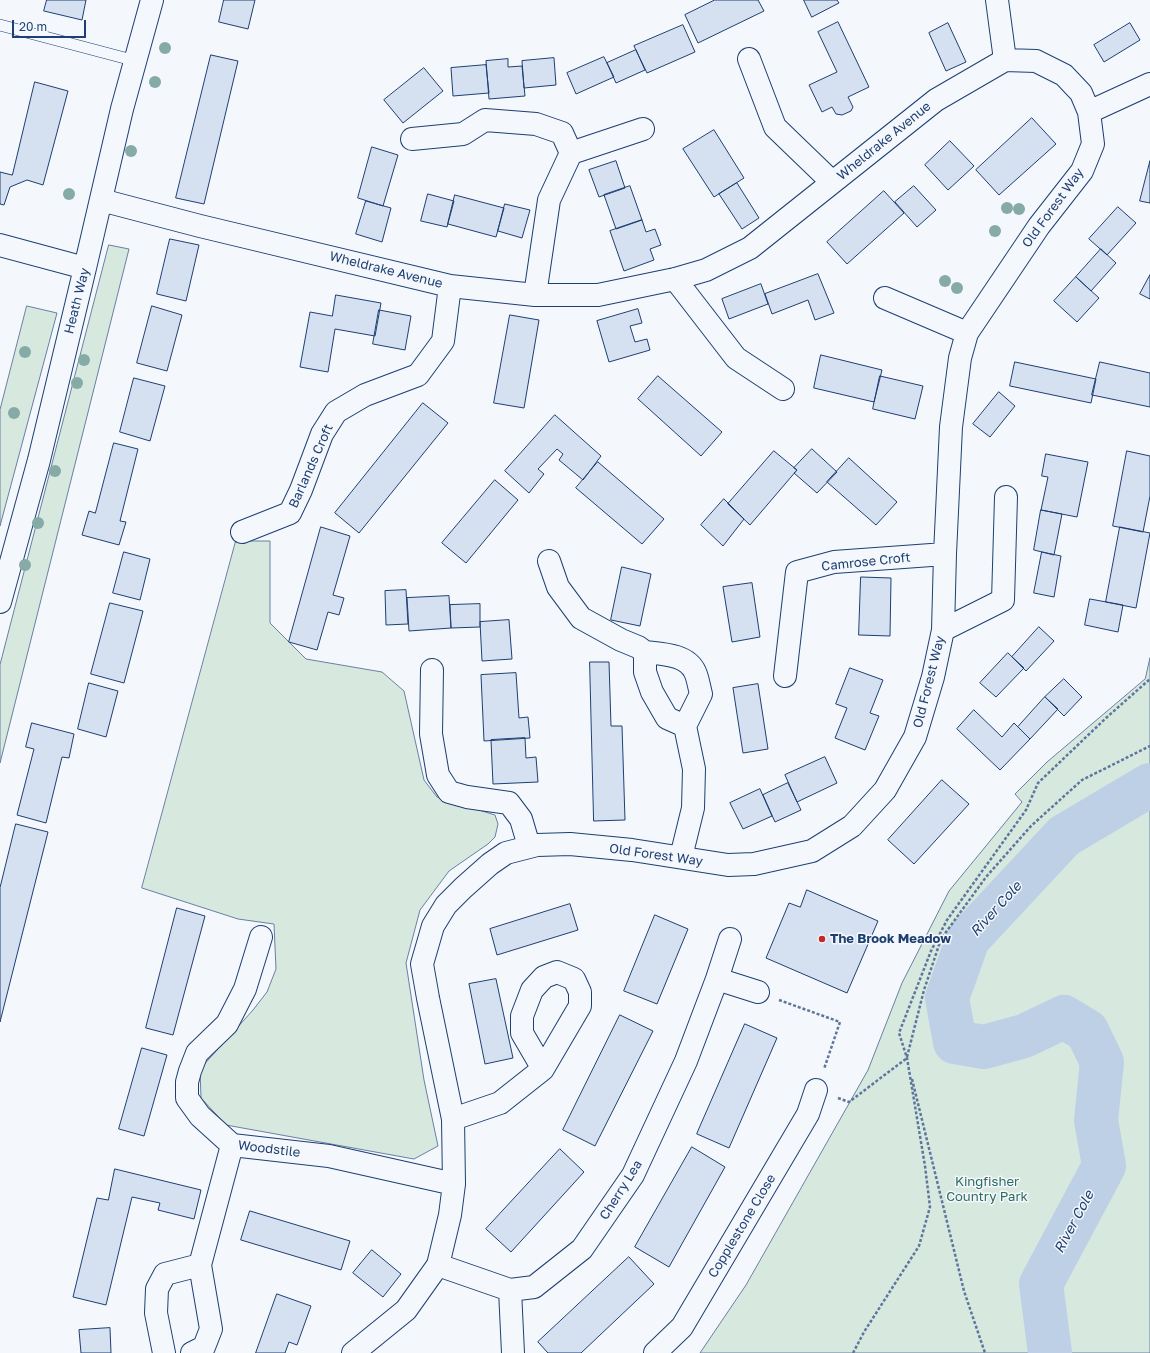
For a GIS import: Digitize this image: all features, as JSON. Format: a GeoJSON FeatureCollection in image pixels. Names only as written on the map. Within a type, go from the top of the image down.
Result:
{"type":"FeatureCollection","features":[{"type":"Feature","properties":{"kind":"street","name":"Heath Way"},"geometry":{"type":"LineString","coordinates":[[0,602],[38,460],[122,110],[152,0]]}},
{"type":"Feature","properties":{"kind":"street"},"geometry":{"type":"LineString","coordinates":[[997,0],[1005,60],[1036,61],[1064,75],[1081,93],[1089,112],[1150,84]]}},
{"type":"Feature","properties":{"kind":"street"},"geometry":{"type":"LineString","coordinates":[[749,59],[775,127],[832,182]]}},
{"type":"Feature","properties":{"kind":"street","name":"Wheldrake Avenue"},"geometry":{"type":"LineString","coordinates":[[101,200],[200,226],[450,286],[535,295],[598,295],[675,279],[706,270],[750,248],[936,100],[1005,60]]}},
{"type":"Feature","properties":{"kind":"street","name":"Old Forest Way"},"geometry":{"type":"LineString","coordinates":[[353,1353],[406,1310],[438,1265],[450,1216],[454,1184],[453,1119],[422,964],[433,926],[446,905],[490,864],[506,853],[530,846],[544,844],[570,844],[632,850],[728,866],[754,864],[812,851],[852,826],[885,790],[915,736],[933,677],[943,630],[944,554],[951,427],[960,358],[967,333],[1039,226],[1082,172],[1093,144],[1089,112]]}},
{"type":"Feature","properties":{"kind":"street"},"geometry":{"type":"LineString","coordinates":[[412,139],[463,134],[485,120],[536,124],[562,133],[571,153]]}},
{"type":"Feature","properties":{"kind":"street"},"geometry":{"type":"LineString","coordinates":[[535,295],[549,200],[571,153],[643,129]]}},
{"type":"Feature","properties":{"kind":"street"},"geometry":{"type":"LineString","coordinates":[[0,245],[85,268]]}},
{"type":"Feature","properties":{"kind":"street"},"geometry":{"type":"LineString","coordinates":[[675,279],[736,358],[783,389]]}},
{"type":"Feature","properties":{"kind":"street","name":"Barlands Croft"},"geometry":{"type":"LineString","coordinates":[[242,532],[290,513],[301,490],[322,434],[336,412],[366,395],[418,374],[444,341],[450,286]]}},
{"type":"Feature","properties":{"kind":"street"},"geometry":{"type":"LineString","coordinates":[[885,298],[967,333]]}},
{"type":"Feature","properties":{"kind":"street"},"geometry":{"type":"LineString","coordinates":[[943,630],[1003,600],[1006,497]]}},
{"type":"Feature","properties":{"kind":"street","name":"Camrose Croft"},"geometry":{"type":"LineString","coordinates":[[785,676],[797,572],[834,562],[944,554]]}},
{"type":"Feature","properties":{"kind":"street"},"geometry":{"type":"LineString","coordinates":[[549,561],[558,587],[581,618],[645,652],[676,656],[685,660],[695,671],[701,694],[685,726],[694,769],[693,808],[681,857]]}},
{"type":"Feature","properties":{"kind":"street"},"geometry":{"type":"LineString","coordinates":[[645,652],[645,672],[652,692],[667,718],[685,726]]}},
{"type":"Feature","properties":{"kind":"street"},"geometry":{"type":"LineString","coordinates":[[432,670],[430,734],[438,774],[448,792],[467,797],[509,803],[521,819],[530,846]]}},
{"type":"Feature","properties":{"kind":"street","name":"Woodstile"},"geometry":{"type":"LineString","coordinates":[[261,938],[245,989],[227,1024],[197,1053],[186,1082],[187,1098],[200,1116],[232,1145],[329,1156],[454,1184]]}},
{"type":"Feature","properties":{"kind":"street","name":"Cherry Lea"},"geometry":{"type":"LineString","coordinates":[[438,1265],[510,1290],[534,1287],[582,1249],[633,1175],[686,1061],[717,979],[730,939]]}},
{"type":"Feature","properties":{"kind":"street"},"geometry":{"type":"LineString","coordinates":[[717,979],[758,992]]}},
{"type":"Feature","properties":{"kind":"street"},"geometry":{"type":"LineString","coordinates":[[453,1119],[500,1103],[543,1069]]}},
{"type":"Feature","properties":{"kind":"street","name":"Copplestone Close"},"geometry":{"type":"LineString","coordinates":[[654,1353],[682,1327],[808,1114],[816,1090]]}},
{"type":"Feature","properties":{"kind":"street"},"geometry":{"type":"LineString","coordinates":[[192,1353],[204,1347],[211,1329],[200,1265],[232,1145]]}},
{"type":"Feature","properties":{"kind":"street"},"geometry":{"type":"LineString","coordinates":[[164,1353],[156,1313],[157,1290],[165,1274],[200,1265]]}},
{"type":"Feature","properties":{"kind":"street"},"geometry":{"type":"LineString","coordinates":[[510,1290],[513,1353]]}},
{"type":"Feature","properties":{"kind":"lane"},"geometry":{"type":"LineString","coordinates":[[0,24],[136,61]]}},
{"type":"Feature","properties":{"kind":"path"},"geometry":{"type":"LineString","coordinates":[[985,1353],[964,1291],[907,1058],[899,1033],[931,951],[947,920],[1026,810],[1038,783],[1106,718],[1150,679]]}},
{"type":"Feature","properties":{"kind":"path"},"geometry":{"type":"LineString","coordinates":[[853,1353],[864,1332],[919,1246],[930,1207],[925,1166],[907,1058],[924,990],[941,939],[986,877],[1031,826],[1082,780],[1150,746]]}},
{"type":"Feature","properties":{"kind":"path"},"geometry":{"type":"LineString","coordinates":[[758,992],[840,1022],[816,1090],[849,1102],[907,1058]]}},
{"type":"Feature","properties":{"kind":"green space"},"geometry":{"type":"Polygon","coordinates":[[[109,245],[129,249],[0,763],[0,665],[109,245]]]}},
{"type":"Feature","properties":{"kind":"green space"},"geometry":{"type":"Polygon","coordinates":[[[27,306],[57,313],[0,526],[0,410],[27,306]]]}},
{"type":"Feature","properties":{"kind":"green space"},"geometry":{"type":"Polygon","coordinates":[[[236,541],[270,541],[270,623],[306,659],[382,672],[404,691],[424,780],[437,797],[495,815],[498,824],[495,837],[488,844],[449,871],[420,910],[406,963],[424,1080],[438,1146],[414,1159],[226,1125],[201,1098],[200,1069],[253,1010],[267,992],[276,969],[274,924],[238,919],[142,888],[236,541]]]}},
{"type":"Feature","properties":{"kind":"green space","name":"Kingfisher Country Park"},"geometry":{"type":"Polygon","coordinates":[[[1150,658],[1150,1353],[700,1353],[746,1285],[868,1070],[902,983],[949,891],[1022,802],[1015,794],[1047,762],[1145,679],[1150,658]]]}},
{"type":"Feature","properties":{"kind":"building"},"geometry":{"type":"Polygon","coordinates":[[[47,0],[86,0],[82,20],[44,11],[47,0]]]}},
{"type":"Feature","properties":{"kind":"building"},"geometry":{"type":"Polygon","coordinates":[[[224,0],[255,0],[248,29],[219,22],[224,0]]]}},
{"type":"Feature","properties":{"kind":"building"},"geometry":{"type":"Polygon","coordinates":[[[715,0],[758,0],[764,11],[698,43],[685,15],[715,0]]]}},
{"type":"Feature","properties":{"kind":"building"},"geometry":{"type":"Polygon","coordinates":[[[804,0],[837,0],[839,3],[812,17],[804,0]]]}},
{"type":"Feature","properties":{"kind":"building"},"geometry":{"type":"Polygon","coordinates":[[[838,22],[869,87],[848,97],[853,107],[851,111],[842,115],[836,114],[832,107],[822,112],[809,85],[837,72],[818,32],[838,22]]]}},
{"type":"Feature","properties":{"kind":"building"},"geometry":{"type":"Polygon","coordinates":[[[948,23],[966,62],[946,71],[929,33],[948,23]]]}},
{"type":"Feature","properties":{"kind":"building"},"geometry":{"type":"Polygon","coordinates":[[[1130,23],[1140,40],[1104,62],[1094,45],[1130,23]]]}},
{"type":"Feature","properties":{"kind":"building"},"geometry":{"type":"Polygon","coordinates":[[[683,25],[695,52],[647,73],[634,46],[683,25]]]}},
{"type":"Feature","properties":{"kind":"building"},"geometry":{"type":"Polygon","coordinates":[[[636,50],[645,70],[616,83],[607,63],[636,50]]]}},
{"type":"Feature","properties":{"kind":"building"},"geometry":{"type":"Polygon","coordinates":[[[211,55],[238,61],[204,204],[176,198],[211,55]]]}},
{"type":"Feature","properties":{"kind":"building"},"geometry":{"type":"Polygon","coordinates":[[[604,57],[614,77],[576,94],[567,73],[604,57]]]}},
{"type":"Feature","properties":{"kind":"building"},"geometry":{"type":"Polygon","coordinates":[[[554,58],[556,85],[524,88],[522,61],[554,58]]]}},
{"type":"Feature","properties":{"kind":"building"},"geometry":{"type":"Polygon","coordinates":[[[508,59],[508,67],[522,66],[525,96],[489,99],[486,61],[508,59]]]}},
{"type":"Feature","properties":{"kind":"building"},"geometry":{"type":"Polygon","coordinates":[[[486,65],[489,93],[453,96],[451,68],[486,65]]]}},
{"type":"Feature","properties":{"kind":"building"},"geometry":{"type":"Polygon","coordinates":[[[424,68],[443,91],[403,123],[384,100],[424,68]]]}},
{"type":"Feature","properties":{"kind":"building"},"geometry":{"type":"Polygon","coordinates":[[[35,82],[68,91],[43,185],[27,180],[10,187],[4,205],[0,204],[0,172],[12,175],[35,82]]]}},
{"type":"Feature","properties":{"kind":"building"},"geometry":{"type":"Polygon","coordinates":[[[1032,118],[1056,144],[999,195],[976,170],[1032,118]]]}},
{"type":"Feature","properties":{"kind":"building"},"geometry":{"type":"Polygon","coordinates":[[[714,130],[744,178],[714,197],[683,149],[714,130]]]}},
{"type":"Feature","properties":{"kind":"building"},"geometry":{"type":"Polygon","coordinates":[[[950,141],[974,166],[948,190],[925,165],[950,141]]]}},
{"type":"Feature","properties":{"kind":"building"},"geometry":{"type":"Polygon","coordinates":[[[372,147],[398,155],[383,206],[358,198],[372,147]]]}},
{"type":"Feature","properties":{"kind":"building"},"geometry":{"type":"Polygon","coordinates":[[[616,161],[625,188],[599,197],[589,170],[616,161]]]}},
{"type":"Feature","properties":{"kind":"building"},"geometry":{"type":"Polygon","coordinates":[[[1150,161],[1150,203],[1140,201],[1150,161]]]}},
{"type":"Feature","properties":{"kind":"building"},"geometry":{"type":"Polygon","coordinates":[[[737,183],[759,218],[742,229],[719,194],[737,183]]]}},
{"type":"Feature","properties":{"kind":"building"},"geometry":{"type":"Polygon","coordinates":[[[630,186],[642,220],[616,229],[604,195],[630,186]]]}},
{"type":"Feature","properties":{"kind":"building"},"geometry":{"type":"Polygon","coordinates":[[[914,186],[936,210],[917,227],[895,202],[914,186]]]}},
{"type":"Feature","properties":{"kind":"building"},"geometry":{"type":"Polygon","coordinates":[[[884,191],[904,213],[847,264],[827,242],[884,191]]]}},
{"type":"Feature","properties":{"kind":"building"},"geometry":{"type":"Polygon","coordinates":[[[428,194],[454,201],[447,227],[421,221],[428,194]]]}},
{"type":"Feature","properties":{"kind":"building"},"geometry":{"type":"Polygon","coordinates":[[[455,195],[504,208],[496,237],[448,224],[455,195]]]}},
{"type":"Feature","properties":{"kind":"building"},"geometry":{"type":"Polygon","coordinates":[[[366,201],[391,208],[382,242],[356,234],[366,201]]]}},
{"type":"Feature","properties":{"kind":"building"},"geometry":{"type":"Polygon","coordinates":[[[505,204],[530,210],[522,238],[498,231],[505,204]]]}},
{"type":"Feature","properties":{"kind":"building"},"geometry":{"type":"Polygon","coordinates":[[[1118,207],[1136,223],[1107,255],[1089,239],[1118,207]]]}},
{"type":"Feature","properties":{"kind":"building"},"geometry":{"type":"Polygon","coordinates":[[[642,220],[646,232],[655,229],[661,245],[650,249],[654,260],[624,271],[610,231],[642,220]]]}},
{"type":"Feature","properties":{"kind":"building"},"geometry":{"type":"Polygon","coordinates":[[[170,239],[199,245],[186,301],[157,294],[170,239]]]}},
{"type":"Feature","properties":{"kind":"building"},"geometry":{"type":"Polygon","coordinates":[[[1101,249],[1116,263],[1091,291],[1076,277],[1101,249]]]}},
{"type":"Feature","properties":{"kind":"building"},"geometry":{"type":"Polygon","coordinates":[[[818,274],[834,313],[815,320],[808,300],[772,314],[765,294],[818,274]]]}},
{"type":"Feature","properties":{"kind":"building"},"geometry":{"type":"Polygon","coordinates":[[[1150,275],[1150,299],[1140,294],[1150,275]]]}},
{"type":"Feature","properties":{"kind":"building"},"geometry":{"type":"Polygon","coordinates":[[[1076,277],[1099,298],[1077,322],[1054,301],[1076,277]]]}},
{"type":"Feature","properties":{"kind":"building"},"geometry":{"type":"Polygon","coordinates":[[[761,284],[768,304],[729,319],[722,299],[761,284]]]}},
{"type":"Feature","properties":{"kind":"building"},"geometry":{"type":"Polygon","coordinates":[[[336,295],[381,303],[375,336],[335,329],[328,372],[300,367],[310,312],[332,316],[336,295]]]}},
{"type":"Feature","properties":{"kind":"building"},"geometry":{"type":"Polygon","coordinates":[[[152,306],[182,315],[167,371],[137,363],[152,306]]]}},
{"type":"Feature","properties":{"kind":"building"},"geometry":{"type":"Polygon","coordinates":[[[638,309],[642,323],[630,326],[635,342],[647,339],[650,350],[609,362],[597,321],[638,309]]]}},
{"type":"Feature","properties":{"kind":"building"},"geometry":{"type":"Polygon","coordinates":[[[379,310],[411,316],[405,350],[373,344],[379,310]]]}},
{"type":"Feature","properties":{"kind":"building"},"geometry":{"type":"Polygon","coordinates":[[[510,315],[539,320],[524,408],[494,403],[510,315]]]}},
{"type":"Feature","properties":{"kind":"building"},"geometry":{"type":"Polygon","coordinates":[[[821,355],[882,370],[874,402],[814,388],[821,355]]]}},
{"type":"Feature","properties":{"kind":"building"},"geometry":{"type":"Polygon","coordinates":[[[1015,362],[1096,379],[1091,403],[1010,386],[1015,362]]]}},
{"type":"Feature","properties":{"kind":"building"},"geometry":{"type":"Polygon","coordinates":[[[1100,362],[1150,373],[1150,407],[1092,395],[1100,362]]]}},
{"type":"Feature","properties":{"kind":"building"},"geometry":{"type":"Polygon","coordinates":[[[658,376],[722,432],[701,456],[638,399],[658,376]]]}},
{"type":"Feature","properties":{"kind":"building"},"geometry":{"type":"Polygon","coordinates":[[[880,376],[923,386],[915,419],[873,409],[880,376]]]}},
{"type":"Feature","properties":{"kind":"building"},"geometry":{"type":"Polygon","coordinates":[[[134,378],[165,386],[150,441],[120,432],[134,378]]]}},
{"type":"Feature","properties":{"kind":"building"},"geometry":{"type":"Polygon","coordinates":[[[999,392],[1015,406],[990,437],[973,424],[999,392]]]}},
{"type":"Feature","properties":{"kind":"building"},"geometry":{"type":"Polygon","coordinates":[[[423,403],[448,423],[359,533],[335,513],[423,403]]]}},
{"type":"Feature","properties":{"kind":"building"},"geometry":{"type":"Polygon","coordinates":[[[555,415],[601,456],[583,480],[559,460],[563,454],[557,449],[538,469],[544,474],[529,493],[505,471],[555,415]]]}},
{"type":"Feature","properties":{"kind":"building"},"geometry":{"type":"Polygon","coordinates":[[[114,443],[138,449],[120,521],[126,522],[119,545],[82,535],[89,511],[95,513],[114,443]]]}},
{"type":"Feature","properties":{"kind":"building"},"geometry":{"type":"Polygon","coordinates":[[[812,449],[837,472],[817,493],[794,473],[797,470],[794,468],[812,449]]]}},
{"type":"Feature","properties":{"kind":"building"},"geometry":{"type":"Polygon","coordinates":[[[774,451],[797,470],[750,525],[728,504],[774,451]]]}},
{"type":"Feature","properties":{"kind":"building"},"geometry":{"type":"Polygon","coordinates":[[[1127,451],[1150,456],[1150,496],[1143,532],[1113,526],[1127,451]]]}},
{"type":"Feature","properties":{"kind":"building"},"geometry":{"type":"Polygon","coordinates":[[[1046,454],[1088,462],[1077,517],[1041,510],[1048,477],[1042,476],[1046,454]]]}},
{"type":"Feature","properties":{"kind":"building"},"geometry":{"type":"Polygon","coordinates":[[[849,458],[897,502],[876,525],[827,482],[849,458]]]}},
{"type":"Feature","properties":{"kind":"building"},"geometry":{"type":"Polygon","coordinates":[[[598,462],[664,519],[642,544],[576,488],[598,462]]]}},
{"type":"Feature","properties":{"kind":"building"},"geometry":{"type":"Polygon","coordinates":[[[495,480],[518,500],[466,563],[442,543],[495,480]]]}},
{"type":"Feature","properties":{"kind":"building"},"geometry":{"type":"Polygon","coordinates":[[[724,499],[744,519],[723,546],[701,525],[724,499]]]}},
{"type":"Feature","properties":{"kind":"building"},"geometry":{"type":"Polygon","coordinates":[[[1041,510],[1062,514],[1054,555],[1034,550],[1041,510]]]}},
{"type":"Feature","properties":{"kind":"building"},"geometry":{"type":"Polygon","coordinates":[[[321,527],[350,536],[333,595],[344,598],[339,615],[328,612],[317,650],[289,642],[321,527]]]}},
{"type":"Feature","properties":{"kind":"building"},"geometry":{"type":"Polygon","coordinates":[[[1120,527],[1150,533],[1136,608],[1106,602],[1120,527]]]}},
{"type":"Feature","properties":{"kind":"building"},"geometry":{"type":"Polygon","coordinates":[[[124,552],[150,559],[140,600],[113,593],[124,552]]]}},
{"type":"Feature","properties":{"kind":"building"},"geometry":{"type":"Polygon","coordinates":[[[1042,552],[1061,556],[1054,597],[1034,593],[1042,552]]]}},
{"type":"Feature","properties":{"kind":"building"},"geometry":{"type":"Polygon","coordinates":[[[622,567],[651,574],[640,626],[611,620],[622,567]]]}},
{"type":"Feature","properties":{"kind":"building"},"geometry":{"type":"Polygon","coordinates":[[[861,577],[891,578],[890,636],[859,635],[861,577]]]}},
{"type":"Feature","properties":{"kind":"building"},"geometry":{"type":"Polygon","coordinates":[[[752,583],[760,637],[732,642],[723,587],[752,583]]]}},
{"type":"Feature","properties":{"kind":"building"},"geometry":{"type":"Polygon","coordinates":[[[406,590],[408,624],[386,625],[385,591],[406,590]]]}},
{"type":"Feature","properties":{"kind":"building"},"geometry":{"type":"Polygon","coordinates":[[[449,596],[451,628],[409,631],[407,598],[449,596]]]}},
{"type":"Feature","properties":{"kind":"building"},"geometry":{"type":"Polygon","coordinates":[[[1090,599],[1123,605],[1118,632],[1085,625],[1090,599]]]}},
{"type":"Feature","properties":{"kind":"building"},"geometry":{"type":"Polygon","coordinates":[[[110,603],[143,611],[124,683],[91,674],[110,603]]]}},
{"type":"Feature","properties":{"kind":"building"},"geometry":{"type":"Polygon","coordinates":[[[480,604],[480,627],[451,628],[450,605],[480,604]]]}},
{"type":"Feature","properties":{"kind":"building"},"geometry":{"type":"Polygon","coordinates":[[[509,620],[512,659],[482,661],[480,622],[509,620]]]}},
{"type":"Feature","properties":{"kind":"building"},"geometry":{"type":"Polygon","coordinates":[[[1039,627],[1054,641],[1026,671],[1012,657],[1039,627]]]}},
{"type":"Feature","properties":{"kind":"building"},"geometry":{"type":"Polygon","coordinates":[[[1008,653],[1024,668],[996,697],[980,683],[1008,653]]]}},
{"type":"Feature","properties":{"kind":"building"},"geometry":{"type":"Polygon","coordinates":[[[590,662],[609,662],[611,726],[622,726],[625,820],[594,821],[590,662]]]}},
{"type":"Feature","properties":{"kind":"building"},"geometry":{"type":"Polygon","coordinates":[[[850,668],[883,680],[870,713],[879,716],[865,750],[835,738],[847,708],[836,704],[850,668]]]}},
{"type":"Feature","properties":{"kind":"building"},"geometry":{"type":"Polygon","coordinates":[[[516,673],[519,718],[528,717],[530,738],[484,741],[481,675],[516,673]]]}},
{"type":"Feature","properties":{"kind":"building"},"geometry":{"type":"Polygon","coordinates":[[[1064,679],[1082,697],[1064,716],[1045,697],[1064,679]]]}},
{"type":"Feature","properties":{"kind":"building"},"geometry":{"type":"Polygon","coordinates":[[[89,683],[118,691],[106,737],[78,729],[89,683]]]}},
{"type":"Feature","properties":{"kind":"building"},"geometry":{"type":"Polygon","coordinates":[[[758,684],[768,749],[743,753],[733,688],[758,684]]]}},
{"type":"Feature","properties":{"kind":"building"},"geometry":{"type":"Polygon","coordinates":[[[1045,697],[1058,709],[1030,739],[1018,727],[1045,697]]]}},
{"type":"Feature","properties":{"kind":"building"},"geometry":{"type":"Polygon","coordinates":[[[974,710],[1002,737],[1014,723],[1030,739],[1000,770],[957,729],[974,710]]]}},
{"type":"Feature","properties":{"kind":"building"},"geometry":{"type":"Polygon","coordinates":[[[32,723],[74,734],[69,758],[62,757],[46,823],[17,815],[34,749],[26,747],[32,723]]]}},
{"type":"Feature","properties":{"kind":"building"},"geometry":{"type":"Polygon","coordinates":[[[525,738],[526,758],[536,757],[538,782],[493,784],[491,740],[525,738]]]}},
{"type":"Feature","properties":{"kind":"building"},"geometry":{"type":"Polygon","coordinates":[[[825,757],[837,783],[797,802],[785,775],[825,757]]]}},
{"type":"Feature","properties":{"kind":"building"},"geometry":{"type":"Polygon","coordinates":[[[942,780],[969,804],[914,864],[888,840],[942,780]]]}},
{"type":"Feature","properties":{"kind":"building"},"geometry":{"type":"Polygon","coordinates":[[[788,783],[801,810],[775,822],[763,795],[788,783]]]}},
{"type":"Feature","properties":{"kind":"building"},"geometry":{"type":"Polygon","coordinates":[[[760,789],[772,816],[743,829],[730,803],[760,789]]]}},
{"type":"Feature","properties":{"kind":"building"},"geometry":{"type":"Polygon","coordinates":[[[16,824],[48,832],[0,1022],[0,888],[16,824]]]}},
{"type":"Feature","properties":{"kind":"building","name":"The Brook Meadow"},"geometry":{"type":"Polygon","coordinates":[[[807,890],[878,921],[847,993],[766,958],[789,903],[800,907],[807,890]]]}},
{"type":"Feature","properties":{"kind":"building"},"geometry":{"type":"Polygon","coordinates":[[[570,904],[578,930],[497,955],[490,929],[570,904]]]}},
{"type":"Feature","properties":{"kind":"building"},"geometry":{"type":"Polygon","coordinates":[[[177,908],[205,916],[173,1035],[146,1028],[177,908]]]}},
{"type":"Feature","properties":{"kind":"building"},"geometry":{"type":"Polygon","coordinates":[[[655,915],[688,929],[657,1004],[624,991],[655,915]]]}},
{"type":"Feature","properties":{"kind":"building"},"geometry":{"type":"Polygon","coordinates":[[[496,979],[513,1058],[485,1064],[469,984],[496,979]]]}},
{"type":"Feature","properties":{"kind":"building"},"geometry":{"type":"Polygon","coordinates":[[[620,1015],[653,1031],[595,1146],[563,1130],[620,1015]]]}},
{"type":"Feature","properties":{"kind":"building"},"geometry":{"type":"Polygon","coordinates":[[[745,1024],[777,1038],[729,1148],[697,1134],[745,1024]]]}},
{"type":"Feature","properties":{"kind":"building"},"geometry":{"type":"Polygon","coordinates":[[[142,1048],[167,1055],[144,1136],[119,1129],[142,1048]]]}},
{"type":"Feature","properties":{"kind":"building"},"geometry":{"type":"Polygon","coordinates":[[[692,1147],[725,1167],[669,1267],[635,1247],[692,1147]]]}},
{"type":"Feature","properties":{"kind":"building"},"geometry":{"type":"Polygon","coordinates":[[[560,1149],[584,1172],[511,1252],[486,1229],[560,1149]]]}},
{"type":"Feature","properties":{"kind":"building"},"geometry":{"type":"Polygon","coordinates":[[[115,1169],[201,1190],[194,1219],[158,1210],[160,1203],[132,1197],[106,1305],[73,1297],[97,1198],[108,1200],[115,1169]]]}},
{"type":"Feature","properties":{"kind":"building"},"geometry":{"type":"Polygon","coordinates":[[[250,1211],[350,1241],[341,1270],[241,1240],[250,1211]]]}},
{"type":"Feature","properties":{"kind":"building"},"geometry":{"type":"Polygon","coordinates":[[[372,1250],[401,1274],[383,1297],[353,1273],[372,1250]]]}},
{"type":"Feature","properties":{"kind":"building"},"geometry":{"type":"Polygon","coordinates":[[[629,1257],[654,1284],[581,1353],[548,1353],[538,1342],[629,1257]]]}},
{"type":"Feature","properties":{"kind":"building"},"geometry":{"type":"Polygon","coordinates":[[[277,1294],[311,1306],[297,1345],[289,1342],[285,1353],[256,1353],[277,1294]]]}},
{"type":"Feature","properties":{"kind":"building"},"geometry":{"type":"Polygon","coordinates":[[[110,1328],[111,1353],[81,1353],[79,1330],[110,1328]]]}},
{"type":"Feature","properties":{"kind":"waterway","name":"River Cole"},"geometry":{"type":"LineString","coordinates":[[1050,1353],[1041,1284],[1104,1166],[1096,1120],[1102,1062],[1087,1031],[1064,1017],[1024,1036],[984,1047],[955,1042],[947,998],[968,939],[1064,836],[1150,785]]}},
{"type":"Feature","properties":{"kind":"place","name":"The Brook Meadow"},"geometry":{"type":"Point","coordinates":[822,939]}}]}
